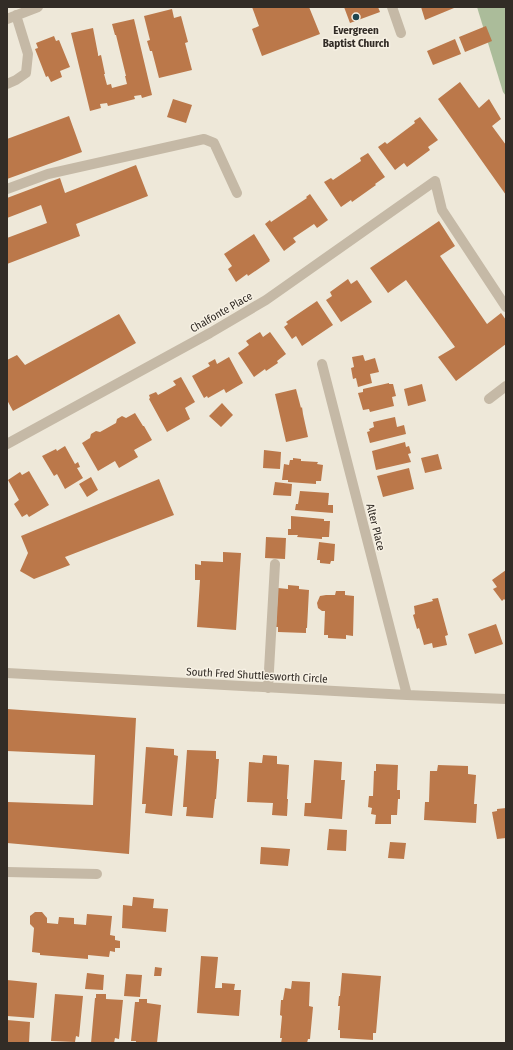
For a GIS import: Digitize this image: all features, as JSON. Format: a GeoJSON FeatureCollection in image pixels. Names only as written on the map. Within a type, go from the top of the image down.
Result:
{"type":"FeatureCollection","features":[{"type":"Feature","properties":{"kind":"street"},"geometry":{"type":"LineString","coordinates":[[7,84],[26,73],[28,54],[11,17],[38,7]]}},
{"type":"Feature","properties":{"kind":"street"},"geometry":{"type":"LineString","coordinates":[[392,7],[401,33]]}},
{"type":"Feature","properties":{"kind":"street"},"geometry":{"type":"LineString","coordinates":[[7,189],[48,174],[204,139],[214,143],[237,193]]}},
{"type":"Feature","properties":{"kind":"street","name":"Chalfonte Place"},"geometry":{"type":"LineString","coordinates":[[7,444],[210,333],[266,300],[435,181],[442,210],[506,307]]}},
{"type":"Feature","properties":{"kind":"street","name":"Alter Place"},"geometry":{"type":"LineString","coordinates":[[322,364],[407,696]]}},
{"type":"Feature","properties":{"kind":"street"},"geometry":{"type":"LineString","coordinates":[[489,399],[506,386]]}},
{"type":"Feature","properties":{"kind":"street"},"geometry":{"type":"LineString","coordinates":[[268,688],[275,564]]}},
{"type":"Feature","properties":{"kind":"street","name":"South Fred Shuttlesworth Circle"},"geometry":{"type":"LineString","coordinates":[[7,673],[407,696],[506,700]]}},
{"type":"Feature","properties":{"kind":"street"},"geometry":{"type":"LineString","coordinates":[[7,872],[97,874]]}},
{"type":"Feature","properties":{"kind":"green space"},"geometry":{"type":"Polygon","coordinates":[[[477,7],[506,7],[506,96],[503,92],[477,7]]]}},
{"type":"Feature","properties":{"kind":"building"},"geometry":{"type":"Polygon","coordinates":[[[252,7],[309,7],[320,34],[262,56],[252,29],[259,26],[252,7]]]}},
{"type":"Feature","properties":{"kind":"building","name":"Evergreen Baptist Church"},"geometry":{"type":"Polygon","coordinates":[[[344,7],[378,7],[380,12],[350,23],[344,7]]]}},
{"type":"Feature","properties":{"kind":"building"},"geometry":{"type":"Polygon","coordinates":[[[421,7],[454,7],[454,8],[425,20],[421,7]]]}},
{"type":"Feature","properties":{"kind":"building"},"geometry":{"type":"Polygon","coordinates":[[[172,9],[174,18],[181,16],[188,42],[185,43],[192,70],[159,78],[152,51],[150,51],[147,41],[150,40],[144,16],[172,9]]]}},
{"type":"Feature","properties":{"kind":"building"},"geometry":{"type":"Polygon","coordinates":[[[134,19],[152,95],[142,98],[141,95],[134,96],[135,99],[108,106],[107,103],[100,104],[101,108],[90,111],[71,33],[93,28],[98,56],[101,55],[107,85],[111,84],[112,88],[127,84],[116,35],[112,24],[134,19]]]}},
{"type":"Feature","properties":{"kind":"building"},"geometry":{"type":"Polygon","coordinates":[[[486,26],[492,41],[465,52],[459,37],[486,26]]]}},
{"type":"Feature","properties":{"kind":"building"},"geometry":{"type":"Polygon","coordinates":[[[54,36],[56,41],[59,40],[70,67],[60,71],[62,77],[51,82],[48,76],[46,77],[35,49],[38,48],[36,43],[54,36]]]}},
{"type":"Feature","properties":{"kind":"building"},"geometry":{"type":"Polygon","coordinates":[[[455,39],[461,54],[433,65],[427,51],[455,39]]]}},
{"type":"Feature","properties":{"kind":"building"},"geometry":{"type":"Polygon","coordinates":[[[460,82],[479,108],[489,99],[501,119],[492,126],[506,145],[506,195],[438,99],[460,82]]]}},
{"type":"Feature","properties":{"kind":"building"},"geometry":{"type":"Polygon","coordinates":[[[173,99],[192,105],[186,123],[167,117],[173,99]]]}},
{"type":"Feature","properties":{"kind":"building"},"geometry":{"type":"Polygon","coordinates":[[[69,116],[82,152],[7,179],[7,139],[69,116]]]}},
{"type":"Feature","properties":{"kind":"building"},"geometry":{"type":"Polygon","coordinates":[[[420,117],[438,140],[428,147],[430,150],[407,167],[404,163],[395,170],[378,147],[385,142],[387,144],[415,123],[414,121],[420,117]]]}},
{"type":"Feature","properties":{"kind":"building"},"geometry":{"type":"Polygon","coordinates":[[[368,153],[385,177],[352,202],[351,200],[341,207],[324,182],[331,178],[333,180],[361,161],[360,158],[368,153]]]}},
{"type":"Feature","properties":{"kind":"building"},"geometry":{"type":"Polygon","coordinates":[[[136,165],[148,196],[76,224],[80,236],[7,264],[7,238],[47,223],[41,205],[7,218],[7,198],[60,178],[65,193],[136,165]]]}},
{"type":"Feature","properties":{"kind":"building"},"geometry":{"type":"Polygon","coordinates":[[[310,194],[328,220],[317,228],[314,224],[293,238],[296,242],[284,251],[265,224],[270,220],[271,222],[307,198],[306,197],[310,194]]]}},
{"type":"Feature","properties":{"kind":"building"},"geometry":{"type":"Polygon","coordinates":[[[439,221],[455,246],[440,256],[487,324],[501,313],[506,320],[506,344],[456,381],[438,357],[455,347],[406,280],[388,293],[370,268],[439,221]]]}},
{"type":"Feature","properties":{"kind":"building"},"geometry":{"type":"Polygon","coordinates":[[[254,234],[270,261],[248,276],[247,274],[236,282],[228,269],[232,266],[224,254],[254,234]]]}},
{"type":"Feature","properties":{"kind":"building"},"geometry":{"type":"Polygon","coordinates":[[[348,279],[351,284],[357,280],[372,302],[341,322],[326,300],[332,296],[330,292],[348,279]]]}},
{"type":"Feature","properties":{"kind":"building"},"geometry":{"type":"Polygon","coordinates":[[[317,301],[333,325],[302,346],[296,336],[292,339],[284,327],[288,324],[286,322],[317,301]]]}},
{"type":"Feature","properties":{"kind":"building"},"geometry":{"type":"Polygon","coordinates":[[[119,314],[136,343],[13,411],[7,400],[7,360],[17,355],[25,365],[119,314]]]}},
{"type":"Feature","properties":{"kind":"building"},"geometry":{"type":"Polygon","coordinates":[[[260,332],[263,337],[270,332],[286,354],[277,361],[278,363],[266,371],[265,369],[254,377],[238,353],[249,345],[246,341],[260,332]]]}},
{"type":"Feature","properties":{"kind":"building"},"geometry":{"type":"Polygon","coordinates":[[[363,355],[365,361],[375,358],[379,372],[370,374],[372,383],[358,387],[356,378],[353,379],[351,368],[354,367],[352,357],[363,355]]]}},
{"type":"Feature","properties":{"kind":"building"},"geometry":{"type":"Polygon","coordinates":[[[229,357],[243,383],[226,393],[224,389],[208,398],[207,396],[204,398],[192,376],[210,366],[208,363],[215,359],[217,364],[229,357]]]}},
{"type":"Feature","properties":{"kind":"building"},"geometry":{"type":"Polygon","coordinates":[[[181,377],[195,402],[185,408],[190,419],[167,432],[149,399],[149,395],[156,392],[158,395],[176,385],[173,381],[181,377]]]}},
{"type":"Feature","properties":{"kind":"building"},"geometry":{"type":"Polygon","coordinates":[[[389,383],[393,384],[396,396],[392,397],[394,406],[370,412],[369,409],[363,410],[358,393],[363,392],[363,389],[389,383]]]}},
{"type":"Feature","properties":{"kind":"building"},"geometry":{"type":"Polygon","coordinates":[[[422,384],[426,401],[408,406],[404,389],[422,384]]]}},
{"type":"Feature","properties":{"kind":"building"},"geometry":{"type":"Polygon","coordinates":[[[296,389],[301,408],[302,407],[308,437],[286,442],[275,394],[296,389]]]}},
{"type":"Feature","properties":{"kind":"building"},"geometry":{"type":"Polygon","coordinates":[[[222,403],[233,415],[221,427],[209,416],[222,403]]]}},
{"type":"Feature","properties":{"kind":"building"},"geometry":{"type":"Polygon","coordinates":[[[135,413],[152,440],[134,450],[138,457],[119,468],[115,461],[98,471],[82,443],[90,438],[91,434],[96,431],[100,432],[116,423],[117,419],[122,416],[126,418],[135,413]]]}},
{"type":"Feature","properties":{"kind":"building"},"geometry":{"type":"Polygon","coordinates":[[[395,417],[397,427],[404,425],[406,434],[370,443],[367,432],[370,431],[369,429],[374,427],[373,422],[395,417]]]}},
{"type":"Feature","properties":{"kind":"building"},"geometry":{"type":"Polygon","coordinates":[[[405,442],[406,447],[409,446],[411,453],[408,454],[411,462],[376,470],[372,451],[405,442]]]}},
{"type":"Feature","properties":{"kind":"building"},"geometry":{"type":"Polygon","coordinates":[[[65,446],[75,464],[78,462],[80,467],[77,468],[83,478],[65,489],[57,474],[54,476],[42,456],[56,449],[57,451],[65,446]]]}},
{"type":"Feature","properties":{"kind":"building"},"geometry":{"type":"Polygon","coordinates":[[[264,450],[281,452],[280,469],[263,468],[264,450]]]}},
{"type":"Feature","properties":{"kind":"building"},"geometry":{"type":"Polygon","coordinates":[[[438,454],[442,469],[425,473],[421,458],[438,454]]]}},
{"type":"Feature","properties":{"kind":"building"},"geometry":{"type":"Polygon","coordinates":[[[293,458],[301,459],[301,461],[318,462],[317,464],[323,465],[321,481],[316,481],[316,484],[288,482],[288,480],[282,480],[284,464],[289,465],[290,460],[293,460],[293,458]]]}},
{"type":"Feature","properties":{"kind":"building"},"geometry":{"type":"Polygon","coordinates":[[[409,468],[414,489],[383,497],[377,476],[409,468]]]}},
{"type":"Feature","properties":{"kind":"building"},"geometry":{"type":"Polygon","coordinates":[[[29,471],[49,505],[29,517],[27,514],[22,517],[14,504],[19,500],[8,480],[20,472],[22,475],[29,471]]]}},
{"type":"Feature","properties":{"kind":"building"},"geometry":{"type":"Polygon","coordinates":[[[91,477],[98,490],[87,497],[79,484],[91,477]]]}},
{"type":"Feature","properties":{"kind":"building"},"geometry":{"type":"Polygon","coordinates":[[[159,479],[174,515],[65,557],[70,565],[34,579],[20,571],[28,553],[21,536],[159,479]]]}},
{"type":"Feature","properties":{"kind":"building"},"geometry":{"type":"Polygon","coordinates":[[[275,482],[292,484],[291,496],[273,495],[275,482]]]}},
{"type":"Feature","properties":{"kind":"building"},"geometry":{"type":"Polygon","coordinates":[[[300,491],[329,493],[328,505],[333,505],[333,513],[295,510],[296,504],[298,504],[300,491]]]}},
{"type":"Feature","properties":{"kind":"building"},"geometry":{"type":"Polygon","coordinates":[[[291,516],[324,519],[324,521],[330,521],[329,537],[322,537],[322,539],[288,535],[288,529],[291,529],[291,516]]]}},
{"type":"Feature","properties":{"kind":"building"},"geometry":{"type":"Polygon","coordinates":[[[266,537],[286,538],[285,559],[265,558],[266,537]]]}},
{"type":"Feature","properties":{"kind":"building"},"geometry":{"type":"Polygon","coordinates":[[[319,542],[335,544],[334,561],[331,561],[330,564],[320,563],[320,560],[317,560],[319,542]]]}},
{"type":"Feature","properties":{"kind":"building"},"geometry":{"type":"Polygon","coordinates":[[[223,552],[241,553],[236,630],[197,627],[200,580],[195,580],[195,564],[201,565],[201,561],[223,562],[223,552]]]}},
{"type":"Feature","properties":{"kind":"building"},"geometry":{"type":"Polygon","coordinates":[[[506,570],[506,601],[504,599],[502,601],[493,589],[497,587],[492,580],[506,570]]]}},
{"type":"Feature","properties":{"kind":"building"},"geometry":{"type":"Polygon","coordinates":[[[288,585],[299,586],[299,589],[309,590],[306,633],[278,632],[278,627],[276,627],[278,588],[288,589],[288,585]]]}},
{"type":"Feature","properties":{"kind":"building"},"geometry":{"type":"Polygon","coordinates":[[[336,591],[345,591],[345,595],[354,596],[353,636],[346,635],[346,639],[328,638],[328,635],[324,635],[325,611],[318,608],[317,603],[320,596],[335,595],[336,591]]]}},
{"type":"Feature","properties":{"kind":"building"},"geometry":{"type":"Polygon","coordinates":[[[438,598],[448,635],[445,636],[447,645],[433,648],[432,643],[424,645],[413,615],[415,614],[414,606],[433,601],[432,599],[438,598]]]}},
{"type":"Feature","properties":{"kind":"building"},"geometry":{"type":"Polygon","coordinates":[[[496,624],[503,644],[475,654],[468,634],[496,624]]]}},
{"type":"Feature","properties":{"kind":"building"},"geometry":{"type":"Polygon","coordinates":[[[7,709],[136,718],[129,854],[7,843],[7,802],[93,805],[95,755],[7,751],[7,709]]]}},
{"type":"Feature","properties":{"kind":"building"},"geometry":{"type":"Polygon","coordinates":[[[146,747],[174,749],[174,755],[178,756],[172,816],[145,813],[146,804],[142,804],[146,747]]]}},
{"type":"Feature","properties":{"kind":"building"},"geometry":{"type":"Polygon","coordinates":[[[187,750],[216,751],[216,759],[219,759],[213,818],[186,816],[187,807],[183,807],[187,750]]]}},
{"type":"Feature","properties":{"kind":"building"},"geometry":{"type":"Polygon","coordinates":[[[263,755],[277,756],[277,764],[289,765],[287,816],[272,815],[273,803],[247,802],[249,762],[262,763],[263,755]]]}},
{"type":"Feature","properties":{"kind":"building"},"geometry":{"type":"Polygon","coordinates":[[[314,760],[342,762],[341,780],[345,780],[342,819],[304,816],[305,803],[311,803],[314,760]]]}},
{"type":"Feature","properties":{"kind":"building"},"geometry":{"type":"Polygon","coordinates":[[[376,764],[398,765],[397,790],[400,790],[400,799],[398,799],[397,815],[391,815],[391,824],[375,824],[376,815],[371,814],[372,808],[368,807],[369,796],[373,796],[374,771],[376,771],[376,764]]]}},
{"type":"Feature","properties":{"kind":"building"},"geometry":{"type":"Polygon","coordinates":[[[438,765],[468,766],[468,774],[476,775],[474,804],[477,804],[476,823],[424,820],[425,802],[429,802],[430,771],[437,771],[438,765]]]}},
{"type":"Feature","properties":{"kind":"building"},"geometry":{"type":"Polygon","coordinates":[[[506,808],[506,838],[497,839],[492,812],[497,811],[497,809],[506,808]]]}},
{"type":"Feature","properties":{"kind":"building"},"geometry":{"type":"Polygon","coordinates":[[[329,829],[347,830],[346,851],[327,850],[329,829]]]}},
{"type":"Feature","properties":{"kind":"building"},"geometry":{"type":"Polygon","coordinates":[[[390,842],[406,843],[404,859],[388,858],[390,842]]]}},
{"type":"Feature","properties":{"kind":"building"},"geometry":{"type":"Polygon","coordinates":[[[261,847],[290,849],[288,866],[260,864],[261,847]]]}},
{"type":"Feature","properties":{"kind":"building"},"geometry":{"type":"Polygon","coordinates":[[[133,897],[154,899],[153,908],[168,909],[166,932],[122,928],[123,905],[132,906],[133,897]]]}},
{"type":"Feature","properties":{"kind":"building"},"geometry":{"type":"Polygon","coordinates":[[[35,912],[42,912],[47,918],[47,923],[58,924],[59,917],[74,918],[74,924],[86,925],[87,914],[112,916],[110,935],[115,936],[115,940],[120,941],[120,948],[115,948],[115,952],[110,951],[109,957],[88,955],[88,959],[40,955],[40,953],[32,952],[34,928],[30,924],[30,916],[35,912]]]}},
{"type":"Feature","properties":{"kind":"building"},"geometry":{"type":"Polygon","coordinates":[[[201,956],[218,957],[215,988],[222,988],[222,983],[235,984],[234,990],[241,990],[239,1016],[197,1013],[201,956]]]}},
{"type":"Feature","properties":{"kind":"building"},"geometry":{"type":"Polygon","coordinates":[[[155,967],[162,968],[161,976],[154,976],[155,967]]]}},
{"type":"Feature","properties":{"kind":"building"},"geometry":{"type":"Polygon","coordinates":[[[87,973],[104,975],[103,990],[85,989],[87,973]]]}},
{"type":"Feature","properties":{"kind":"building"},"geometry":{"type":"Polygon","coordinates":[[[342,973],[381,976],[376,1033],[373,1033],[373,1040],[340,1038],[340,1030],[338,1030],[340,1006],[338,1006],[342,973]]]}},
{"type":"Feature","properties":{"kind":"building"},"geometry":{"type":"Polygon","coordinates":[[[126,974],[142,975],[140,997],[124,996],[126,974]]]}},
{"type":"Feature","properties":{"kind":"building"},"geometry":{"type":"Polygon","coordinates":[[[7,980],[37,983],[34,1018],[7,1016],[7,980]]]}},
{"type":"Feature","properties":{"kind":"building"},"geometry":{"type":"Polygon","coordinates":[[[292,981],[310,982],[309,1006],[313,1007],[310,1039],[308,1039],[307,1043],[281,1043],[281,1000],[283,1000],[285,988],[291,989],[292,981]]]}},
{"type":"Feature","properties":{"kind":"building"},"geometry":{"type":"Polygon","coordinates":[[[55,994],[83,996],[79,1037],[76,1036],[75,1042],[51,1041],[55,994]]]}},
{"type":"Feature","properties":{"kind":"building"},"geometry":{"type":"Polygon","coordinates":[[[96,994],[106,994],[106,999],[123,1000],[119,1039],[115,1038],[114,1043],[91,1043],[96,994]]]}},
{"type":"Feature","properties":{"kind":"building"},"geometry":{"type":"Polygon","coordinates":[[[139,999],[147,999],[147,1003],[161,1005],[157,1043],[136,1043],[136,1041],[131,1041],[135,1002],[139,1002],[139,999]]]}},
{"type":"Feature","properties":{"kind":"building"},"geometry":{"type":"Polygon","coordinates":[[[7,1020],[30,1022],[29,1043],[7,1043],[7,1020]]]}},
{"type":"Feature","properties":{"kind":"place","name":"Evergreen Baptist Church"},"geometry":{"type":"Point","coordinates":[356,17]}}]}
